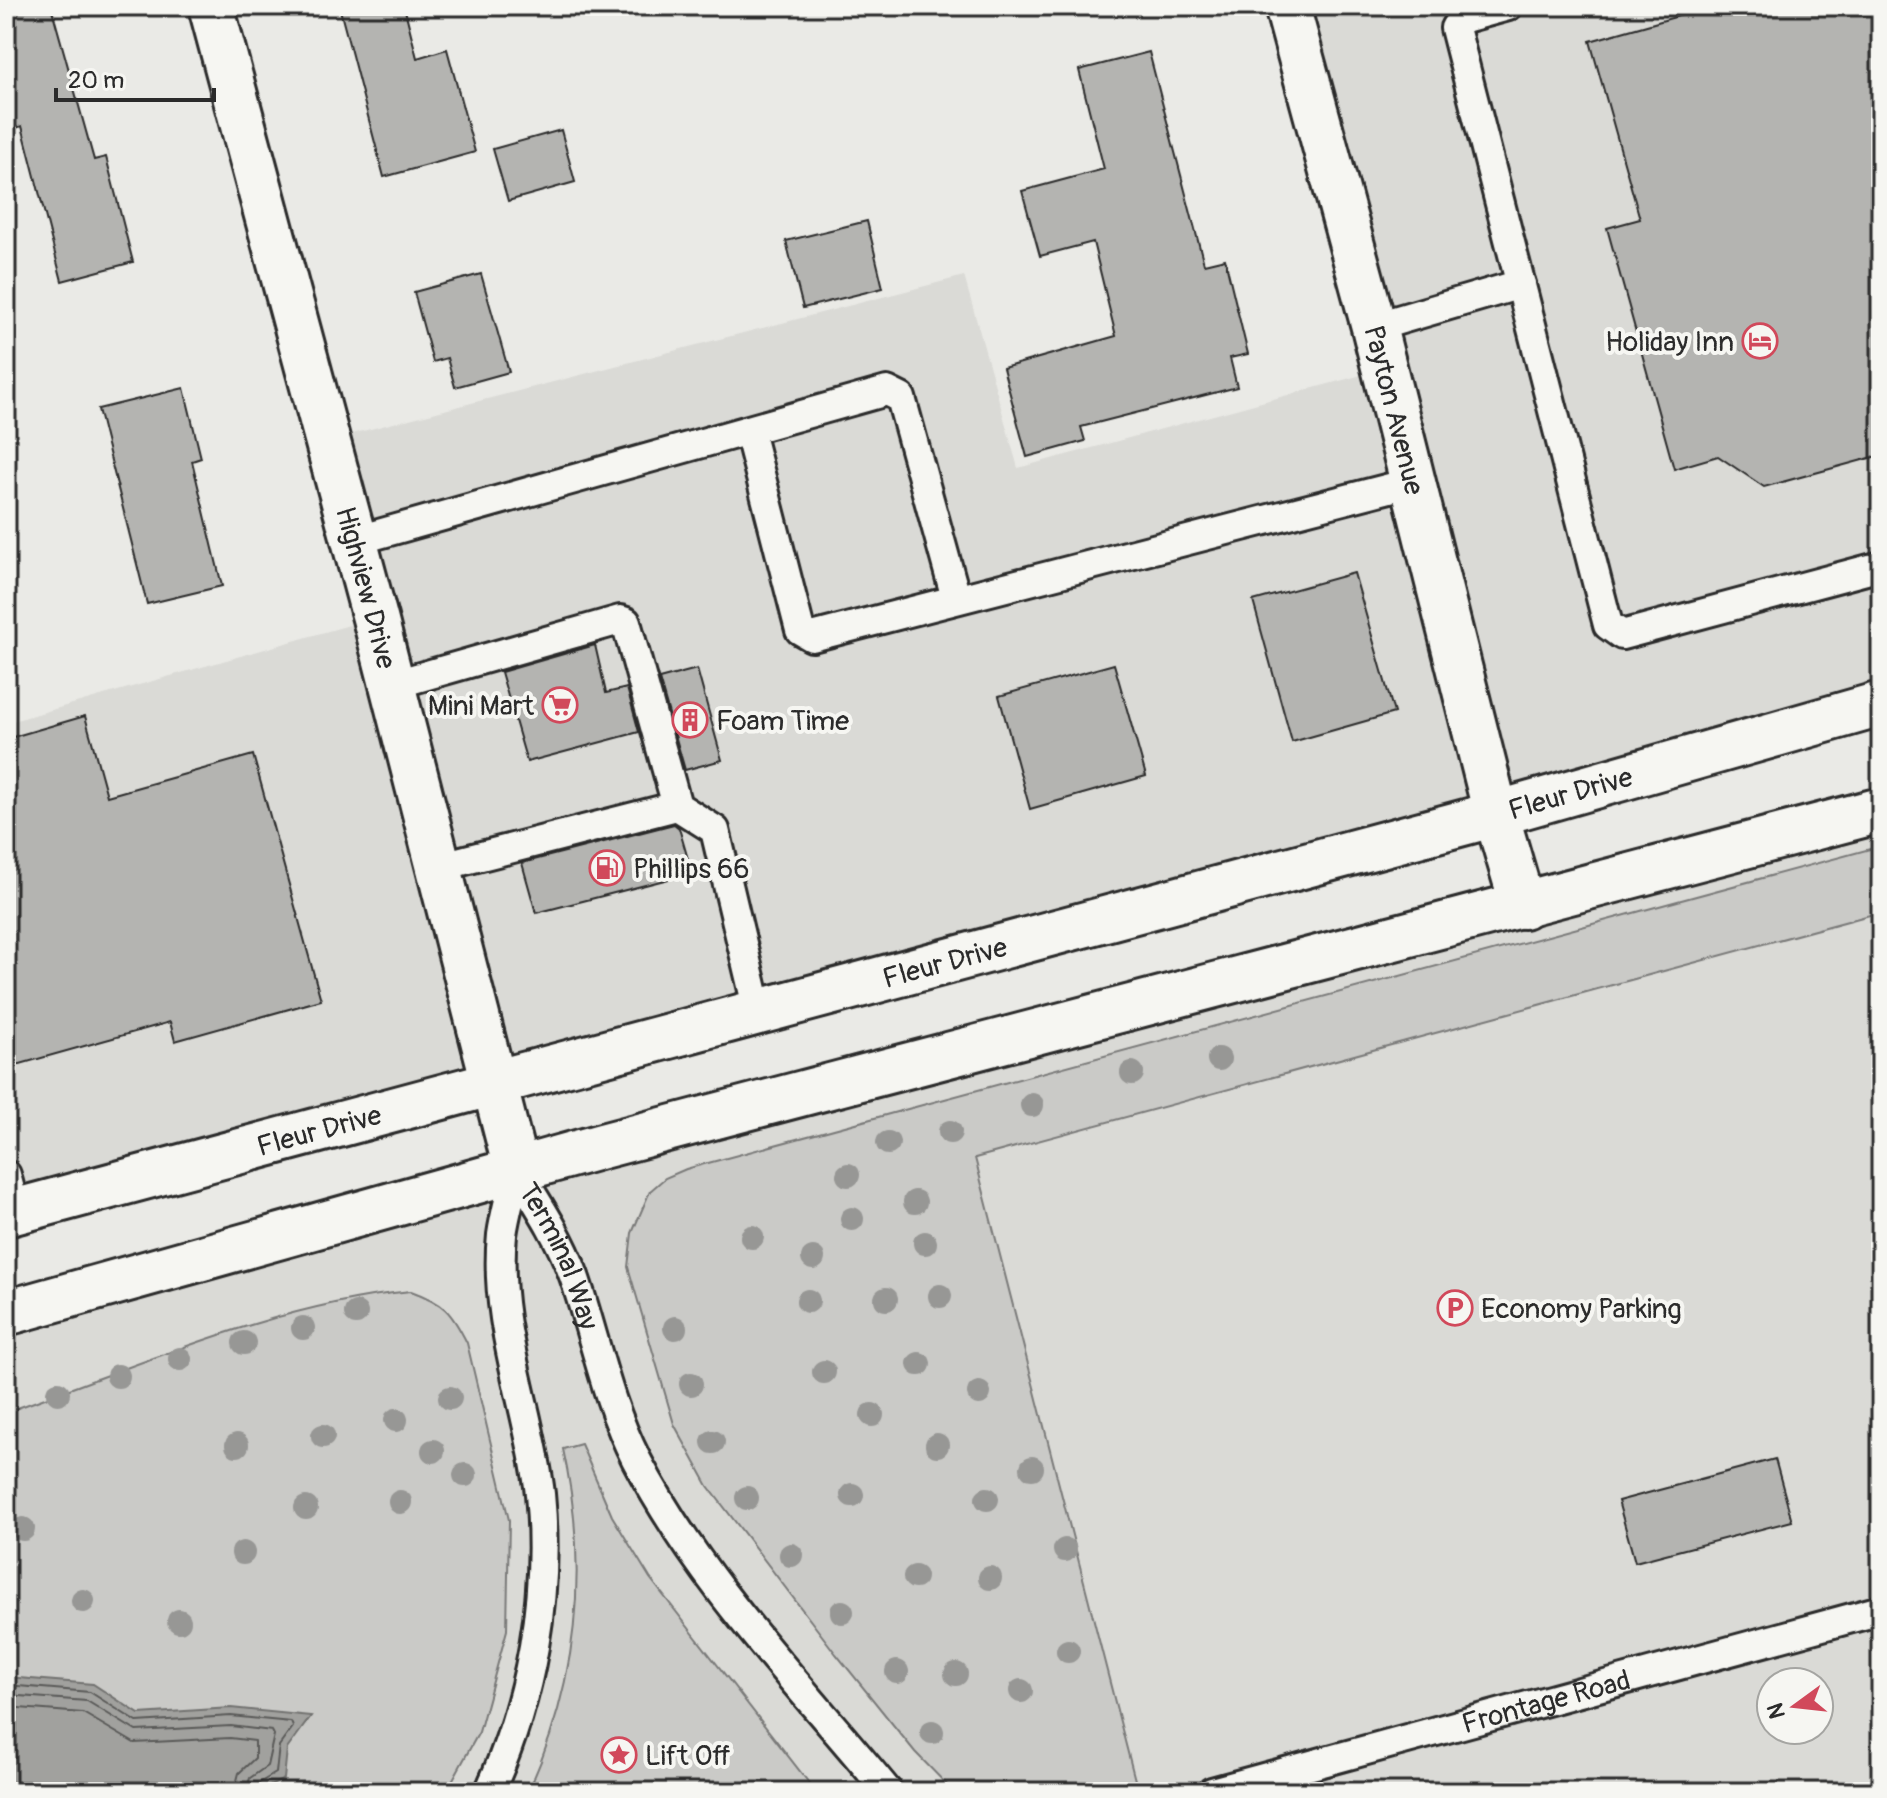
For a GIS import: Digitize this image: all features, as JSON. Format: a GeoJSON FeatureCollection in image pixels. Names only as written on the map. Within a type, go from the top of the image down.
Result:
{"type":"FeatureCollection","features":[{"type":"Feature","properties":{"kind":"main road","name":"Highview Drive"},"geometry":{"type":"LineString","coordinates":[[211,6],[392,685],[516,1169]]}},
{"type":"Feature","properties":{"kind":"main road","name":"Payton Avenue"},"geometry":{"type":"LineString","coordinates":[[1287,6],[1374,327],[1496,814],[1523,906]]}},
{"type":"Feature","properties":{"kind":"main road","name":"Fleur Drive"},"geometry":{"type":"LineString","coordinates":[[9,1200],[492,1082],[1496,814],[1881,704]]}},
{"type":"Feature","properties":{"kind":"main road"},"geometry":{"type":"LineString","coordinates":[[6,1313],[516,1169],[1881,810]]}},
{"type":"Feature","properties":{"kind":"lane"},"geometry":{"type":"LineString","coordinates":[[1508,6],[1461,19],[1455,28],[1608,625],[1622,635],[1881,566]]}},
{"type":"Feature","properties":{"kind":"lane"},"geometry":{"type":"LineString","coordinates":[[1374,327],[1521,284]]}},
{"type":"Feature","properties":{"kind":"lane"},"geometry":{"type":"LineString","coordinates":[[354,541],[887,391],[901,398],[956,598]]}},
{"type":"Feature","properties":{"kind":"lane"},"geometry":{"type":"LineString","coordinates":[[749,431],[800,630],[812,637],[1413,482]]}},
{"type":"Feature","properties":{"kind":"lane"},"geometry":{"type":"LineString","coordinates":[[392,685],[620,620],[626,622],[677,806],[715,830],[758,1011]]}},
{"type":"Feature","properties":{"kind":"lane"},"geometry":{"type":"LineString","coordinates":[[438,867],[677,806]]}},
{"type":"Feature","properties":{"kind":"lane","name":"Terminal Way"},"geometry":{"type":"LineString","coordinates":[[489,1792],[503,1763],[527,1681],[543,1584],[540,1494],[504,1306],[502,1236],[516,1169]]}},
{"type":"Feature","properties":{"kind":"lane","name":"Terminal Way"},"geometry":{"type":"LineString","coordinates":[[516,1169],[556,1233],[574,1277],[601,1375],[634,1455],[667,1518],[729,1601],[888,1792]]}},
{"type":"Feature","properties":{"kind":"lane","name":"Frontage Road"},"geometry":{"type":"LineString","coordinates":[[1212,1792],[1881,1610]]}},
{"type":"Feature","properties":{"kind":"shaded area"},"geometry":{"type":"Polygon","coordinates":[[[1287,6],[1881,6],[1881,704],[6,1214],[6,723],[374,618],[328,440],[964,276],[1018,468],[1384,369],[1287,6]]]}},
{"type":"Feature","properties":{"kind":"shaded area"},"geometry":{"type":"Polygon","coordinates":[[[1881,810],[1881,1792],[6,1792],[6,1313],[1881,810]]]}},
{"type":"Feature","properties":{"kind":"shaded area"},"geometry":{"type":"Polygon","coordinates":[[[1881,846],[1881,912],[975,1158],[1136,1784],[1103,1792],[953,1791],[915,1752],[836,1654],[708,1486],[674,1424],[628,1267],[632,1233],[650,1191],[665,1178],[686,1169],[1881,846]]]}},
{"type":"Feature","properties":{"kind":"shaded area"},"geometry":{"type":"Polygon","coordinates":[[[411,1291],[445,1310],[467,1343],[509,1520],[507,1630],[479,1732],[446,1792],[6,1792],[6,1412],[257,1323],[360,1298],[411,1291]]]}},
{"type":"Feature","properties":{"kind":"shaded area"},"geometry":{"type":"Polygon","coordinates":[[[581,1444],[612,1516],[650,1578],[816,1792],[528,1792],[545,1751],[568,1666],[577,1580],[576,1537],[563,1449],[581,1444]]]}},
{"type":"Feature","properties":{"kind":"water"},"geometry":{"type":"Polygon","coordinates":[[[6,1677],[93,1684],[139,1714],[231,1708],[311,1716],[287,1749],[284,1779],[258,1792],[6,1792],[6,1677]]]}},
{"type":"Feature","properties":{"kind":"building"},"geometry":{"type":"Polygon","coordinates":[[[6,6],[51,6],[94,160],[106,157],[133,262],[62,281],[22,126],[6,131],[6,6]]]}},
{"type":"Feature","properties":{"kind":"building"},"geometry":{"type":"Polygon","coordinates":[[[339,6],[404,6],[417,58],[447,49],[475,152],[384,177],[339,6]]]}},
{"type":"Feature","properties":{"kind":"building","name":"Holiday Inn"},"geometry":{"type":"Polygon","coordinates":[[[1714,6],[1881,6],[1881,455],[1764,487],[1718,456],[1674,469],[1607,228],[1640,219],[1590,41],[1714,6]]]}},
{"type":"Feature","properties":{"kind":"building"},"geometry":{"type":"Polygon","coordinates":[[[1149,52],[1204,264],[1225,259],[1248,354],[1230,358],[1237,387],[1081,427],[1085,441],[1027,457],[1003,368],[1116,336],[1093,242],[1040,256],[1022,191],[1104,169],[1079,70],[1149,52]]]}},
{"type":"Feature","properties":{"kind":"building"},"geometry":{"type":"Polygon","coordinates":[[[561,130],[575,182],[508,201],[493,149],[561,130]]]}},
{"type":"Feature","properties":{"kind":"building"},"geometry":{"type":"Polygon","coordinates":[[[867,221],[883,288],[803,308],[786,241],[867,221]]]}},
{"type":"Feature","properties":{"kind":"building"},"geometry":{"type":"Polygon","coordinates":[[[481,274],[509,372],[455,387],[447,358],[433,362],[414,292],[481,274]]]}},
{"type":"Feature","properties":{"kind":"building"},"geometry":{"type":"Polygon","coordinates":[[[184,388],[201,458],[192,461],[222,586],[147,604],[98,409],[184,388]]]}},
{"type":"Feature","properties":{"kind":"building"},"geometry":{"type":"Polygon","coordinates":[[[1354,573],[1394,713],[1292,742],[1253,601],[1354,573]]]}},
{"type":"Feature","properties":{"kind":"building","name":"Mini Mart"},"geometry":{"type":"Polygon","coordinates":[[[595,645],[606,693],[627,688],[639,732],[527,762],[501,672],[595,645]]]}},
{"type":"Feature","properties":{"kind":"building"},"geometry":{"type":"Polygon","coordinates":[[[1114,664],[1146,776],[1030,809],[999,696],[1114,664]]]}},
{"type":"Feature","properties":{"kind":"building","name":"Foam Time"},"geometry":{"type":"Polygon","coordinates":[[[697,669],[722,760],[685,770],[659,679],[697,669]]]}},
{"type":"Feature","properties":{"kind":"building"},"geometry":{"type":"Polygon","coordinates":[[[85,716],[107,796],[253,755],[321,1000],[175,1041],[170,1022],[6,1068],[6,739],[85,716]]]}},
{"type":"Feature","properties":{"kind":"building","name":"Phillips 66"},"geometry":{"type":"Polygon","coordinates":[[[674,824],[679,828],[692,873],[536,913],[522,863],[674,824]]]}},
{"type":"Feature","properties":{"kind":"building"},"geometry":{"type":"Polygon","coordinates":[[[1775,1459],[1792,1521],[1635,1562],[1618,1501],[1775,1459]]]}},
{"type":"Feature","properties":{"kind":"place","name":"Holiday Inn"},"geometry":{"type":"Point","coordinates":[1760,341]}},
{"type":"Feature","properties":{"kind":"place","name":"Mini Mart"},"geometry":{"type":"Point","coordinates":[560,705]}},
{"type":"Feature","properties":{"kind":"place","name":"Foam Time"},"geometry":{"type":"Point","coordinates":[690,720]}},
{"type":"Feature","properties":{"kind":"place","name":"Phillips 66"},"geometry":{"type":"Point","coordinates":[607,868]}},
{"type":"Feature","properties":{"kind":"place","name":"Economy Parking"},"geometry":{"type":"Point","coordinates":[1455,1308]}},
{"type":"Feature","properties":{"kind":"place","name":"Lift Off"},"geometry":{"type":"Point","coordinates":[619,1755]}}]}
